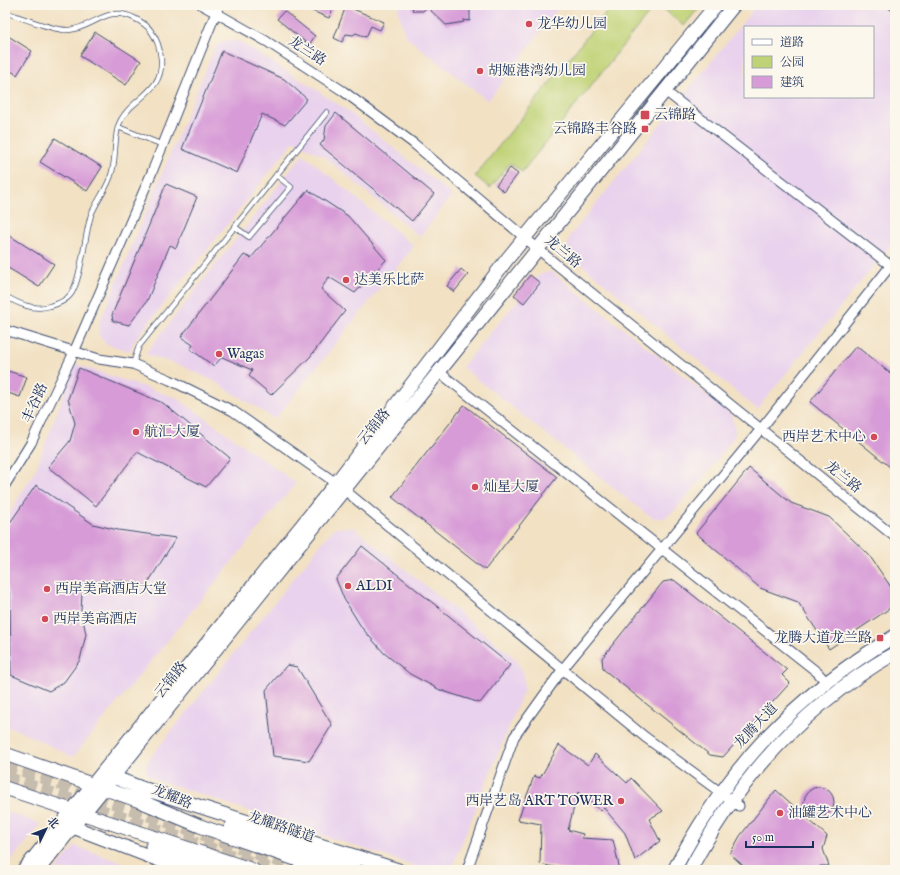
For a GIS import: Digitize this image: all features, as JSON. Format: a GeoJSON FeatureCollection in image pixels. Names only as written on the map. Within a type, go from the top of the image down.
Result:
{"type":"FeatureCollection","features":[{"type":"Feature","properties":{"kind":"main road","name":"云锦路"},"geometry":{"type":"LineString","coordinates":[[98,787],[113,777],[340,486],[524,238],[716,5]]}},
{"type":"Feature","properties":{"kind":"main road","name":"云锦路"},"geometry":{"type":"LineString","coordinates":[[24,870],[78,812],[340,486],[439,372],[734,5]]}},
{"type":"Feature","properties":{"kind":"main road","name":"龙腾大道"},"geometry":{"type":"LineString","coordinates":[[674,870],[697,828],[720,794],[745,760],[767,735],[826,682],[853,662],[895,636]]}},
{"type":"Feature","properties":{"kind":"main road","name":"龙腾大道"},"geometry":{"type":"LineString","coordinates":[[690,870],[710,836],[735,804],[767,756],[811,712],[850,681],[895,653]]}},
{"type":"Feature","properties":{"kind":"main road","name":"龙耀路"},"geometry":{"type":"LineString","coordinates":[[5,754],[140,801],[200,826],[327,870]]}},
{"type":"Feature","properties":{"kind":"main road","name":"龙耀路隧道"},"geometry":{"type":"LineString","coordinates":[[113,777],[145,789],[196,815]]}},
{"type":"Feature","properties":{"kind":"main road"},"geometry":{"type":"LineString","coordinates":[[5,788],[253,870]]}},
{"type":"Feature","properties":{"kind":"main road","name":"龙耀路"},"geometry":{"type":"LineString","coordinates":[[145,789],[398,870]]}},
{"type":"Feature","properties":{"kind":"main road","name":"龙耀路隧道"},"geometry":{"type":"LineString","coordinates":[[140,801],[196,815],[356,870]]}},
{"type":"Feature","properties":{"kind":"main road","name":"云锦路"},"geometry":{"type":"LineString","coordinates":[[38,870],[73,827],[78,812]]}},
{"type":"Feature","properties":{"kind":"main road"},"geometry":{"type":"LineString","coordinates":[[100,820],[154,847],[218,870]]}},
{"type":"Feature","properties":{"kind":"main road"},"geometry":{"type":"LineString","coordinates":[[73,827],[185,870]]}},
{"type":"Feature","properties":{"kind":"main road"},"geometry":{"type":"LineString","coordinates":[[99,837],[154,847]]}},
{"type":"Feature","properties":{"kind":"street","name":"龙兰路"},"geometry":{"type":"LineString","coordinates":[[202,5],[217,9],[343,91],[382,119],[413,143],[537,249],[895,537]]}},
{"type":"Feature","properties":{"kind":"street","name":"丰谷路"},"geometry":{"type":"LineString","coordinates":[[5,485],[32,443],[74,352],[163,145],[217,9]]}},
{"type":"Feature","properties":{"kind":"street"},"geometry":{"type":"LineString","coordinates":[[467,870],[514,737],[562,670],[894,265],[665,91]]}},
{"type":"Feature","properties":{"kind":"street"},"geometry":{"type":"LineString","coordinates":[[5,330],[99,359],[133,364],[170,380],[233,411],[340,486],[645,737],[735,804]]}},
{"type":"Feature","properties":{"kind":"street"},"geometry":{"type":"LineString","coordinates":[[439,372],[810,667],[826,682]]}},
{"type":"Feature","properties":{"kind":"lane"},"geometry":{"type":"LineString","coordinates":[[5,12],[68,30],[115,13],[127,14],[140,21],[150,30],[157,40],[162,66],[159,78],[147,95],[124,114],[118,127],[112,173],[91,215],[71,293],[57,305],[45,308],[31,308],[5,296]]}},
{"type":"Feature","properties":{"kind":"lane"},"geometry":{"type":"LineString","coordinates":[[133,364],[139,346],[327,112]]}},
{"type":"Feature","properties":{"kind":"lane"},"geometry":{"type":"LineString","coordinates":[[118,127],[163,145]]}},
{"type":"Feature","properties":{"kind":"lane"},"geometry":{"type":"LineString","coordinates":[[235,227],[250,238],[291,187],[276,175]]}},
{"type":"Feature","properties":{"kind":"shaded area","name":"胡姬港湾幼儿园"},"geometry":{"type":"Polygon","coordinates":[[[400,5],[561,5],[488,101],[405,36],[398,9],[400,5]]]}},
{"type":"Feature","properties":{"kind":"shaded area"},"geometry":{"type":"Polygon","coordinates":[[[757,5],[895,5],[895,240],[757,409],[574,258],[567,248],[570,236],[757,5]]]}},
{"type":"Feature","properties":{"kind":"shaded area"},"geometry":{"type":"Polygon","coordinates":[[[223,41],[238,41],[312,87],[349,112],[452,195],[420,237],[325,157],[294,141],[134,341],[130,351],[106,344],[99,335],[100,322],[215,47],[223,41]]]}},
{"type":"Feature","properties":{"kind":"shaded area"},"geometry":{"type":"Polygon","coordinates":[[[303,154],[414,246],[275,419],[214,381],[182,366],[145,354],[303,154]]]}},
{"type":"Feature","properties":{"kind":"shaded area"},"geometry":{"type":"Polygon","coordinates":[[[549,272],[553,273],[731,414],[735,435],[706,474],[675,510],[665,518],[654,518],[645,513],[462,367],[539,275],[549,272]]]}},
{"type":"Feature","properties":{"kind":"shaded area"},"geometry":{"type":"Polygon","coordinates":[[[75,364],[177,398],[296,483],[73,757],[20,731],[5,726],[5,521],[36,469],[75,364]]]}},
{"type":"Feature","properties":{"kind":"shaded area"},"geometry":{"type":"Polygon","coordinates":[[[353,527],[516,659],[524,674],[524,689],[451,870],[427,870],[157,780],[148,775],[145,769],[147,762],[334,528],[353,527]]]}},
{"type":"Feature","properties":{"kind":"shaded area"},"geometry":{"type":"Polygon","coordinates":[[[5,811],[41,824],[5,868],[5,811]]]}},
{"type":"Feature","properties":{"kind":"shaded area"},"geometry":{"type":"Polygon","coordinates":[[[75,846],[143,870],[56,870],[75,846]]]}},
{"type":"Feature","properties":{"kind":"green space"},"geometry":{"type":"Polygon","coordinates":[[[612,5],[647,5],[652,9],[522,172],[510,163],[490,188],[475,176],[612,5]]]}},
{"type":"Feature","properties":{"kind":"green space"},"geometry":{"type":"Polygon","coordinates":[[[659,5],[701,5],[684,26],[659,5]]]}},
{"type":"Feature","properties":{"kind":"building"},"geometry":{"type":"Polygon","coordinates":[[[302,5],[334,6],[329,18],[305,8],[306,6],[302,5]]]}},
{"type":"Feature","properties":{"kind":"building"},"geometry":{"type":"Polygon","coordinates":[[[412,5],[443,5],[455,7],[455,5],[470,5],[470,21],[463,20],[464,22],[446,25],[427,7],[423,11],[413,11],[412,5]]]}},
{"type":"Feature","properties":{"kind":"building"},"geometry":{"type":"Polygon","coordinates":[[[346,6],[384,22],[380,30],[371,26],[366,37],[356,33],[353,35],[346,34],[342,42],[334,38],[346,6]]]}},
{"type":"Feature","properties":{"kind":"building"},"geometry":{"type":"Polygon","coordinates":[[[284,11],[315,36],[309,45],[277,19],[284,11]]]}},
{"type":"Feature","properties":{"kind":"building"},"geometry":{"type":"Polygon","coordinates":[[[95,32],[141,61],[126,85],[80,56],[95,32]]]}},
{"type":"Feature","properties":{"kind":"building"},"geometry":{"type":"Polygon","coordinates":[[[5,34],[32,51],[17,75],[5,67],[5,34]]]}},
{"type":"Feature","properties":{"kind":"building"},"geometry":{"type":"Polygon","coordinates":[[[222,51],[284,79],[307,99],[285,125],[262,114],[237,173],[182,149],[222,51]]]}},
{"type":"Feature","properties":{"kind":"building"},"geometry":{"type":"Polygon","coordinates":[[[336,113],[434,194],[412,221],[320,145],[324,140],[326,126],[336,113]]]}},
{"type":"Feature","properties":{"kind":"building"},"geometry":{"type":"Polygon","coordinates":[[[55,138],[102,167],[87,191],[40,162],[55,138]]]}},
{"type":"Feature","properties":{"kind":"building"},"geometry":{"type":"Polygon","coordinates":[[[510,168],[518,174],[504,192],[496,185],[510,168]]]}},
{"type":"Feature","properties":{"kind":"building"},"geometry":{"type":"Polygon","coordinates":[[[166,184],[197,197],[176,248],[170,245],[147,301],[129,325],[113,321],[112,315],[166,184]]]}},
{"type":"Feature","properties":{"kind":"building"},"geometry":{"type":"Polygon","coordinates":[[[308,190],[348,216],[386,260],[355,293],[329,277],[321,289],[345,311],[310,357],[271,395],[249,376],[252,370],[222,357],[214,366],[190,349],[193,345],[181,337],[244,255],[251,258],[308,190]]]}},
{"type":"Feature","properties":{"kind":"building"},"geometry":{"type":"Polygon","coordinates":[[[7,234],[54,264],[39,287],[5,266],[5,238],[7,234]]]}},
{"type":"Feature","properties":{"kind":"building"},"geometry":{"type":"Polygon","coordinates":[[[461,269],[468,275],[454,292],[447,286],[461,269]]]}},
{"type":"Feature","properties":{"kind":"building"},"geometry":{"type":"Polygon","coordinates":[[[530,275],[540,283],[524,303],[514,295],[530,275]]]}},
{"type":"Feature","properties":{"kind":"building","name":"西岸艺术中心"},"geometry":{"type":"Polygon","coordinates":[[[856,346],[895,377],[895,471],[810,402],[856,346]]]}},
{"type":"Feature","properties":{"kind":"building","name":"航汇大厦"},"geometry":{"type":"Polygon","coordinates":[[[79,368],[163,403],[230,458],[206,487],[137,452],[96,506],[48,467],[70,441],[75,423],[68,399],[79,368]]]}},
{"type":"Feature","properties":{"kind":"building"},"geometry":{"type":"Polygon","coordinates":[[[5,370],[27,377],[20,397],[5,392],[5,370]]]}},
{"type":"Feature","properties":{"kind":"building","name":"灿星大厦"},"geometry":{"type":"Polygon","coordinates":[[[464,405],[557,477],[485,570],[392,497],[464,405]]]}},
{"type":"Feature","properties":{"kind":"building"},"geometry":{"type":"Polygon","coordinates":[[[749,468],[791,503],[829,517],[869,555],[895,593],[895,605],[829,649],[798,602],[760,588],[696,533],[749,468]]]}},
{"type":"Feature","properties":{"kind":"building","name":"西岸美高酒店大堂"},"geometry":{"type":"Polygon","coordinates":[[[36,485],[93,524],[118,530],[176,538],[146,586],[119,580],[94,582],[82,593],[81,610],[86,634],[80,660],[64,682],[49,691],[11,675],[10,595],[5,582],[5,530],[36,485]]]}},
{"type":"Feature","properties":{"kind":"building"},"geometry":{"type":"Polygon","coordinates":[[[362,546],[510,665],[480,703],[440,690],[410,674],[384,653],[362,628],[344,599],[336,579],[362,546]]]}},
{"type":"Feature","properties":{"kind":"building"},"geometry":{"type":"Polygon","coordinates":[[[674,580],[787,670],[782,675],[790,683],[723,757],[710,755],[603,669],[602,658],[663,582],[674,580]]]}},
{"type":"Feature","properties":{"kind":"building"},"geometry":{"type":"Polygon","coordinates":[[[287,665],[297,667],[332,725],[309,761],[273,756],[266,690],[287,665]]]}},
{"type":"Feature","properties":{"kind":"building","name":"西岸艺岛 ART TOWER"},"geometry":{"type":"Polygon","coordinates":[[[559,745],[588,765],[595,754],[627,783],[631,778],[663,811],[649,819],[660,841],[635,860],[625,833],[604,808],[601,811],[578,792],[568,830],[583,834],[582,838],[613,840],[620,870],[567,870],[540,864],[541,824],[518,820],[534,776],[540,778],[559,745]]]}},
{"type":"Feature","properties":{"kind":"building","name":"油罐艺术中心"},"geometry":{"type":"Polygon","coordinates":[[[819,787],[830,791],[834,802],[830,813],[819,817],[808,813],[804,802],[808,791],[819,787]]]}},
{"type":"Feature","properties":{"kind":"building","name":"油罐艺术中心"},"geometry":{"type":"Polygon","coordinates":[[[776,790],[827,836],[823,849],[829,866],[820,866],[817,870],[748,870],[730,854],[740,836],[776,790]]]}},
{"type":"Feature","properties":{"kind":"tunnel"},"geometry":{"type":"LineString","coordinates":[[5,764],[304,870]]}},
{"type":"Feature","properties":{"kind":"tunnel"},"geometry":{"type":"LineString","coordinates":[[5,777],[272,870]]}},
{"type":"Feature","properties":{"kind":"place","name":"龙华幼儿园"},"geometry":{"type":"Point","coordinates":[529,24]}},
{"type":"Feature","properties":{"kind":"place","name":"胡姬港湾幼儿园"},"geometry":{"type":"Point","coordinates":[480,71]}},
{"type":"Feature","properties":{"kind":"place","name":"云锦路"},"geometry":{"type":"Point","coordinates":[645,115]}},
{"type":"Feature","properties":{"kind":"place","name":"云锦路丰谷路"},"geometry":{"type":"Point","coordinates":[645,129]}},
{"type":"Feature","properties":{"kind":"place","name":"达美乐比萨"},"geometry":{"type":"Point","coordinates":[346,280]}},
{"type":"Feature","properties":{"kind":"place","name":"Wagas"},"geometry":{"type":"Point","coordinates":[219,354]}},
{"type":"Feature","properties":{"kind":"place","name":"航汇大厦"},"geometry":{"type":"Point","coordinates":[136,432]}},
{"type":"Feature","properties":{"kind":"place","name":"西岸艺术中心"},"geometry":{"type":"Point","coordinates":[874,437]}},
{"type":"Feature","properties":{"kind":"place","name":"灿星大厦"},"geometry":{"type":"Point","coordinates":[475,487]}},
{"type":"Feature","properties":{"kind":"place","name":"ALDI"},"geometry":{"type":"Point","coordinates":[348,586]}},
{"type":"Feature","properties":{"kind":"place","name":"西岸美高酒店大堂"},"geometry":{"type":"Point","coordinates":[47,589]}},
{"type":"Feature","properties":{"kind":"place","name":"西岸美高酒店"},"geometry":{"type":"Point","coordinates":[45,619]}},
{"type":"Feature","properties":{"kind":"place","name":"龙腾大道龙兰路"},"geometry":{"type":"Point","coordinates":[880,638]}},
{"type":"Feature","properties":{"kind":"place","name":"西岸艺岛 ART TOWER"},"geometry":{"type":"Point","coordinates":[621,801]}},
{"type":"Feature","properties":{"kind":"place","name":"油罐艺术中心"},"geometry":{"type":"Point","coordinates":[780,813]}}]}
